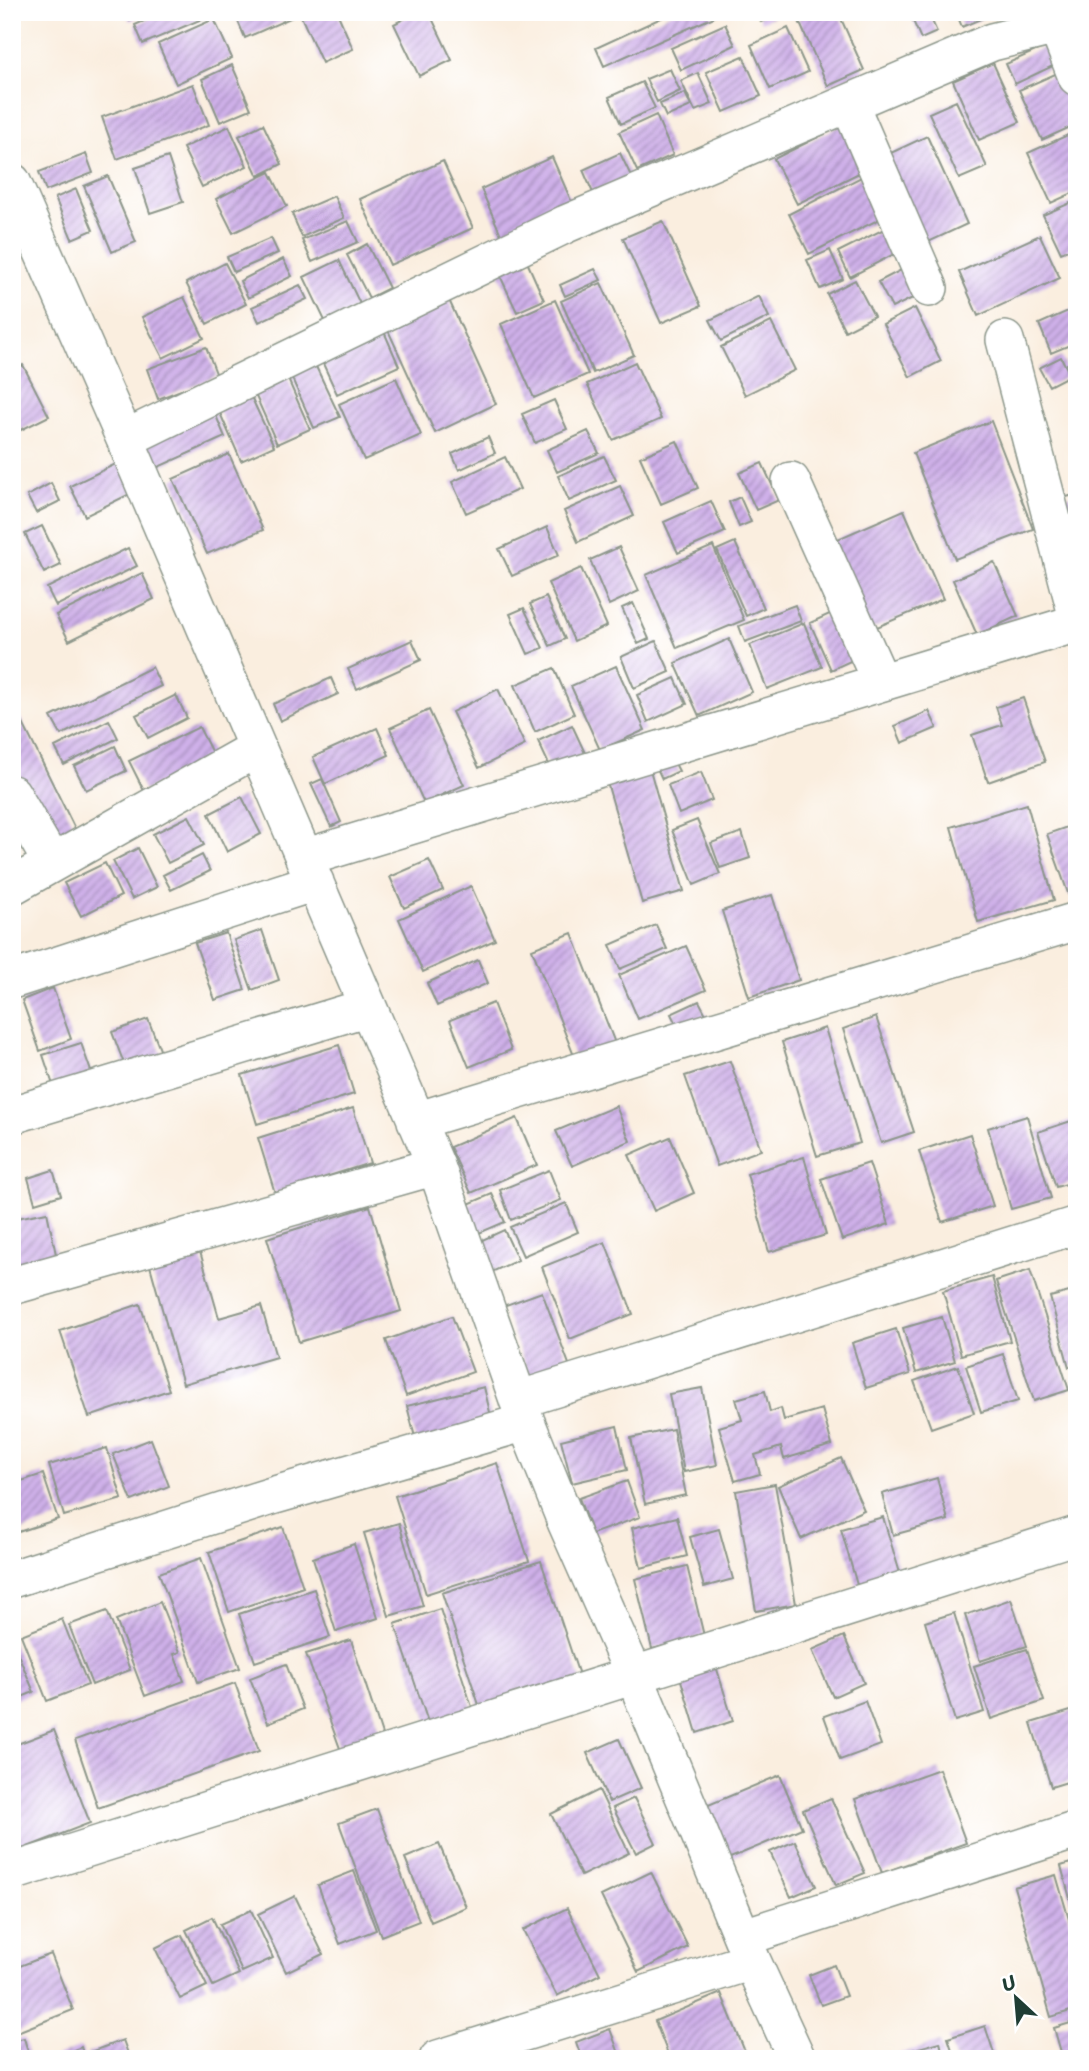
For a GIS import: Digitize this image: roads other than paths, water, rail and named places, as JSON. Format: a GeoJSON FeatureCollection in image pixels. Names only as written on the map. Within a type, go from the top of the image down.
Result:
{"type":"FeatureCollection","features":[{"type":"Feature","properties":{"kind":"street"},"geometry":{"type":"LineString","coordinates":[[125,439],[566,224],[992,42],[1067,23],[1077,77]]}},
{"type":"Feature","properties":{"kind":"street"},"geometry":{"type":"LineString","coordinates":[[849,103],[929,288]]}},
{"type":"Feature","properties":{"kind":"street"},"geometry":{"type":"LineString","coordinates":[[12,182],[436,1166],[522,1411],[567,1524],[797,2059]]}},
{"type":"Feature","properties":{"kind":"street"},"geometry":{"type":"LineString","coordinates":[[1005,340],[1077,615]]}},
{"type":"Feature","properties":{"kind":"street"},"geometry":{"type":"LineString","coordinates":[[791,481],[881,682]]}},
{"type":"Feature","properties":{"kind":"street"},"geometry":{"type":"LineString","coordinates":[[12,980],[309,870],[881,682],[1077,623]]}},
{"type":"Feature","properties":{"kind":"street"},"geometry":{"type":"LineString","coordinates":[[12,886],[257,748]]}},
{"type":"Feature","properties":{"kind":"street"},"geometry":{"type":"LineString","coordinates":[[12,794],[52,863]]}},
{"type":"Feature","properties":{"kind":"street"},"geometry":{"type":"LineString","coordinates":[[416,1121],[1077,920]]}},
{"type":"Feature","properties":{"kind":"street"},"geometry":{"type":"LineString","coordinates":[[12,1115],[368,1007]]}},
{"type":"Feature","properties":{"kind":"street"},"geometry":{"type":"LineString","coordinates":[[12,1286],[436,1166]]}},
{"type":"Feature","properties":{"kind":"street"},"geometry":{"type":"LineString","coordinates":[[12,1579],[275,1495],[1077,1225]]}},
{"type":"Feature","properties":{"kind":"street"},"geometry":{"type":"LineString","coordinates":[[12,1872],[1077,1535]]}},
{"type":"Feature","properties":{"kind":"street"},"geometry":{"type":"LineString","coordinates":[[438,2059],[1077,1830]]}}]}
